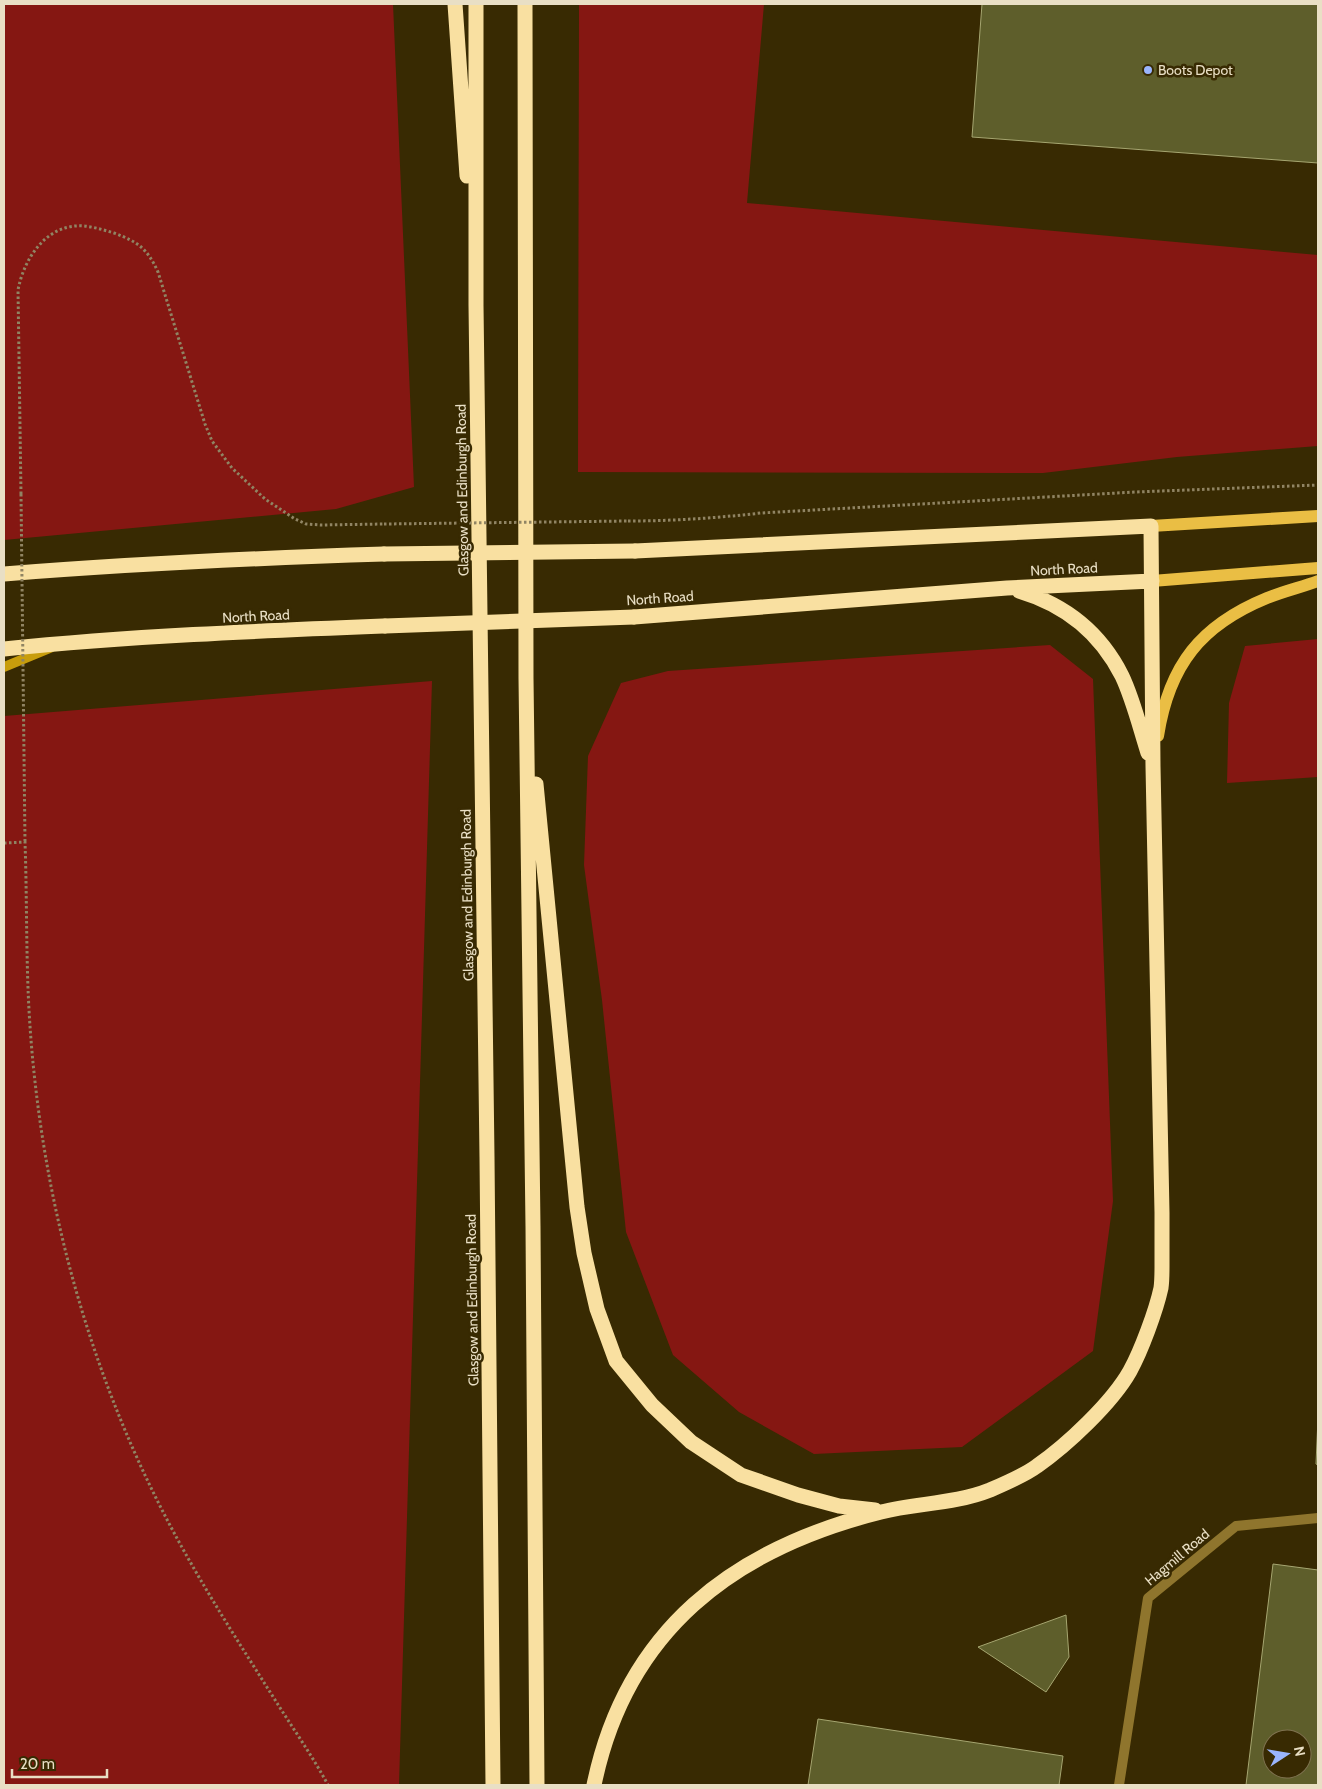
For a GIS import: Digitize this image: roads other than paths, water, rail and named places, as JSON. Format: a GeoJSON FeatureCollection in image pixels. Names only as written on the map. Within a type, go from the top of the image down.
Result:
{"type":"FeatureCollection","features":[{"type":"Feature","properties":{"kind":"highway"},"geometry":{"type":"LineString","coordinates":[[455,4],[476,305]]}},
{"type":"Feature","properties":{"kind":"highway","name":"Glasgow and Edinburgh Road"},"geometry":{"type":"LineString","coordinates":[[476,4],[476,305],[493,1785]]}},
{"type":"Feature","properties":{"kind":"highway"},"geometry":{"type":"LineString","coordinates":[[525,4],[526,678],[533,1226],[537,1785]]}},
{"type":"Feature","properties":{"kind":"highway"},"geometry":{"type":"LineString","coordinates":[[4,574],[98,566],[248,558],[384,554],[635,551],[1151,526],[1153,766],[1162,1250],[1161,1287],[1145,1337],[1130,1372],[1104,1406],[1036,1468],[988,1491],[933,1504],[884,1511],[831,1526],[785,1544],[746,1564],[694,1602],[659,1639],[634,1676],[600,1754],[594,1785]]}},
{"type":"Feature","properties":{"kind":"highway","name":"North Road"},"geometry":{"type":"LineString","coordinates":[[4,649],[62,643],[265,631],[634,617],[1007,588],[1152,581]]}},
{"type":"Feature","properties":{"kind":"highway"},"geometry":{"type":"LineString","coordinates":[[1007,588],[1052,603],[1070,614],[1100,643],[1112,658],[1123,678],[1153,766]]}},
{"type":"Feature","properties":{"kind":"highway"},"geometry":{"type":"LineString","coordinates":[[526,678],[576,1207],[597,1309],[616,1361],[652,1405],[690,1442],[741,1475],[798,1495],[839,1506],[884,1511]]}},
{"type":"Feature","properties":{"kind":"main road"},"geometry":{"type":"LineString","coordinates":[[1151,526],[1318,516]]}},
{"type":"Feature","properties":{"kind":"main road","name":"North Road"},"geometry":{"type":"LineString","coordinates":[[1152,581],[1318,568]]}},
{"type":"Feature","properties":{"kind":"main road"},"geometry":{"type":"LineString","coordinates":[[1153,766],[1161,716],[1168,690],[1179,668],[1192,649],[1206,634],[1243,610],[1268,598],[1318,581]]}},
{"type":"Feature","properties":{"kind":"main road"},"geometry":{"type":"LineString","coordinates":[[4,667],[62,643]]}},
{"type":"Feature","properties":{"kind":"lane","name":"Hagmill Road"},"geometry":{"type":"LineString","coordinates":[[1119,1785],[1148,1598],[1236,1526],[1318,1518]]}},
{"type":"Feature","properties":{"kind":"place","name":"Boots Depot"},"geometry":{"type":"Point","coordinates":[1148,70]}}]}
